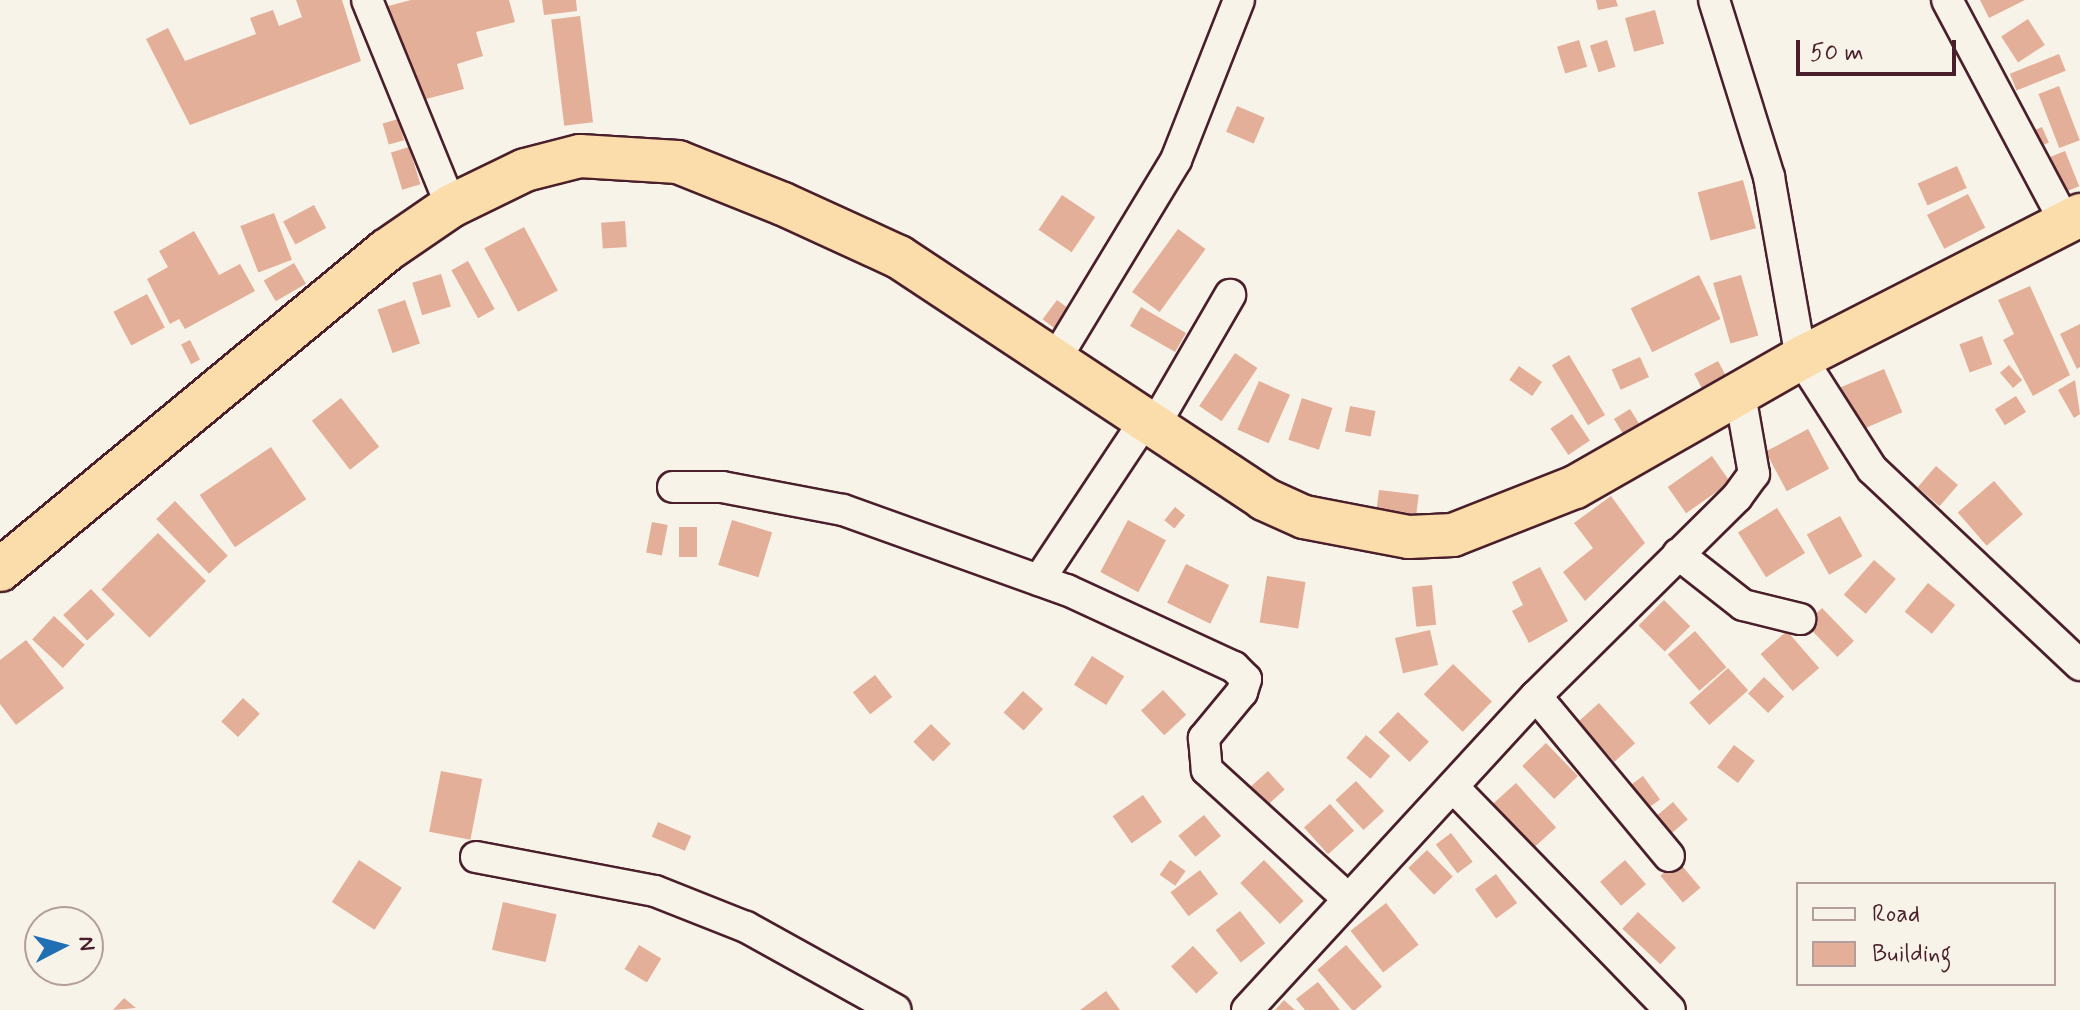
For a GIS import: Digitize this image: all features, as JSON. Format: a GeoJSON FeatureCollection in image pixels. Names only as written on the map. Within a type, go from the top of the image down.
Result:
{"type":"FeatureCollection","features":[{"type":"Feature","properties":{"kind":"highway"},"geometry":{"type":"LineString","coordinates":[[0,570],[387,250],[451,206],[525,170],[580,156],[678,162],[899,257],[1148,425],[1304,517],[1409,537],[1453,535],[1575,487],[1801,358],[2072,218]]}},
{"type":"Feature","properties":{"kind":"street"},"geometry":{"type":"LineString","coordinates":[[367,0],[451,206]]}},
{"type":"Feature","properties":{"kind":"street"},"geometry":{"type":"LineString","coordinates":[[1055,360],[1176,160],[1239,0]]}},
{"type":"Feature","properties":{"kind":"street"},"geometry":{"type":"LineString","coordinates":[[1714,0],[1769,177],[1801,358],[1872,469],[2080,665]]}},
{"type":"Feature","properties":{"kind":"street"},"geometry":{"type":"LineString","coordinates":[[1947,0],[2072,218]]}},
{"type":"Feature","properties":{"kind":"street"},"geometry":{"type":"LineString","coordinates":[[1039,580],[1148,425],[1230,295]]}},
{"type":"Feature","properties":{"kind":"street"},"geometry":{"type":"LineString","coordinates":[[1247,1010],[1346,897],[1455,789],[1536,696],[1754,474],[1740,395]]}},
{"type":"Feature","properties":{"kind":"street"},"geometry":{"type":"LineString","coordinates":[[673,487],[722,487],[843,510],[1039,580],[1234,667],[1246,679],[1204,738],[1207,770],[1346,897]]}},
{"type":"Feature","properties":{"kind":"street"},"geometry":{"type":"LineString","coordinates":[[1678,554],[1743,605],[1800,619]]}},
{"type":"Feature","properties":{"kind":"street"},"geometry":{"type":"LineString","coordinates":[[1536,696],[1669,856]]}},
{"type":"Feature","properties":{"kind":"street"},"geometry":{"type":"LineString","coordinates":[[1455,789],[1670,1010]]}},
{"type":"Feature","properties":{"kind":"street"},"geometry":{"type":"LineString","coordinates":[[476,857],[655,891],[746,927],[896,1010]]}},
{"type":"Feature","properties":{"kind":"building"},"geometry":{"type":"Polygon","coordinates":[[[296,0],[342,0],[361,61],[190,125],[146,39],[168,28],[185,61],[256,34],[250,18],[273,10],[279,26],[302,17],[296,0]]]}},
{"type":"Feature","properties":{"kind":"building"},"geometry":{"type":"Polygon","coordinates":[[[411,0],[509,0],[515,22],[476,32],[483,56],[457,64],[464,89],[415,102],[388,6],[411,0]]]}},
{"type":"Feature","properties":{"kind":"building"},"geometry":{"type":"Polygon","coordinates":[[[542,0],[576,0],[577,11],[544,15],[542,0]]]}},
{"type":"Feature","properties":{"kind":"building"},"geometry":{"type":"Polygon","coordinates":[[[1596,0],[1616,0],[1618,6],[1598,10],[1596,0]]]}},
{"type":"Feature","properties":{"kind":"building"},"geometry":{"type":"Polygon","coordinates":[[[1980,0],[2025,0],[1989,18],[1980,0]]]}},
{"type":"Feature","properties":{"kind":"building"},"geometry":{"type":"Polygon","coordinates":[[[1655,10],[1664,44],[1634,52],[1625,18],[1655,10]]]}},
{"type":"Feature","properties":{"kind":"building"},"geometry":{"type":"Polygon","coordinates":[[[580,16],[593,122],[564,126],[551,20],[580,16]]]}},
{"type":"Feature","properties":{"kind":"building"},"geometry":{"type":"Polygon","coordinates":[[[2028,19],[2045,45],[2018,62],[2001,36],[2028,19]]]}},
{"type":"Feature","properties":{"kind":"building"},"geometry":{"type":"Polygon","coordinates":[[[1579,40],[1587,67],[1565,74],[1557,47],[1579,40]]]}},
{"type":"Feature","properties":{"kind":"building"},"geometry":{"type":"Polygon","coordinates":[[[1607,40],[1616,67],[1599,72],[1590,46],[1607,40]]]}},
{"type":"Feature","properties":{"kind":"building"},"geometry":{"type":"Polygon","coordinates":[[[2059,54],[2066,71],[2017,91],[2010,74],[2059,54]]]}},
{"type":"Feature","properties":{"kind":"building"},"geometry":{"type":"Polygon","coordinates":[[[2059,86],[2080,140],[2059,148],[2038,94],[2059,86]]]}},
{"type":"Feature","properties":{"kind":"building"},"geometry":{"type":"Polygon","coordinates":[[[1237,106],[1265,118],[1254,143],[1226,132],[1237,106]]]}},
{"type":"Feature","properties":{"kind":"building"},"geometry":{"type":"Polygon","coordinates":[[[398,119],[404,140],[389,145],[383,123],[398,119]]]}},
{"type":"Feature","properties":{"kind":"building"},"geometry":{"type":"Polygon","coordinates":[[[2042,127],[2049,143],[2032,150],[2026,134],[2042,127]]]}},
{"type":"Feature","properties":{"kind":"building"},"geometry":{"type":"Polygon","coordinates":[[[409,147],[420,184],[402,190],[391,153],[409,147]]]}},
{"type":"Feature","properties":{"kind":"building"},"geometry":{"type":"Polygon","coordinates":[[[2065,151],[2079,186],[2059,194],[2045,159],[2065,151]]]}},
{"type":"Feature","properties":{"kind":"building"},"geometry":{"type":"Polygon","coordinates":[[[1957,166],[1967,188],[1927,205],[1918,183],[1957,166]]]}},
{"type":"Feature","properties":{"kind":"building"},"geometry":{"type":"Polygon","coordinates":[[[1743,180],[1756,228],[1711,240],[1698,192],[1743,180]]]}},
{"type":"Feature","properties":{"kind":"building"},"geometry":{"type":"Polygon","coordinates":[[[1968,194],[1985,228],[1944,249],[1927,215],[1968,194]]]}},
{"type":"Feature","properties":{"kind":"building"},"geometry":{"type":"Polygon","coordinates":[[[1062,195],[1095,217],[1072,252],[1039,230],[1062,195]]]}},
{"type":"Feature","properties":{"kind":"building"},"geometry":{"type":"Polygon","coordinates":[[[314,205],[326,228],[295,244],[283,221],[314,205]]]}},
{"type":"Feature","properties":{"kind":"building"},"geometry":{"type":"Polygon","coordinates":[[[274,213],[292,260],[258,273],[240,226],[274,213]]]}},
{"type":"Feature","properties":{"kind":"building"},"geometry":{"type":"Polygon","coordinates":[[[625,221],[627,247],[603,249],[601,223],[625,221]]]}},
{"type":"Feature","properties":{"kind":"building"},"geometry":{"type":"Polygon","coordinates":[[[524,227],[558,291],[518,312],[484,248],[524,227]]]}},
{"type":"Feature","properties":{"kind":"building"},"geometry":{"type":"Polygon","coordinates":[[[1178,229],[1206,249],[1160,312],[1132,292],[1178,229]]]}},
{"type":"Feature","properties":{"kind":"building"},"geometry":{"type":"Polygon","coordinates":[[[194,231],[219,275],[240,264],[255,291],[185,329],[179,319],[170,324],[147,279],[168,267],[159,251],[194,231]]]}},
{"type":"Feature","properties":{"kind":"building"},"geometry":{"type":"Polygon","coordinates":[[[468,261],[495,309],[478,318],[451,270],[468,261]]]}},
{"type":"Feature","properties":{"kind":"building"},"geometry":{"type":"Polygon","coordinates":[[[294,263],[306,284],[276,301],[264,280],[294,263]]]}},
{"type":"Feature","properties":{"kind":"building"},"geometry":{"type":"Polygon","coordinates":[[[441,274],[451,307],[422,315],[412,283],[441,274]]]}},
{"type":"Feature","properties":{"kind":"building"},"geometry":{"type":"Polygon","coordinates":[[[1699,275],[1720,319],[1652,352],[1631,308],[1699,275]]]}},
{"type":"Feature","properties":{"kind":"building"},"geometry":{"type":"Polygon","coordinates":[[[1741,275],[1758,336],[1730,344],[1713,283],[1741,275]]]}},
{"type":"Feature","properties":{"kind":"building"},"geometry":{"type":"Polygon","coordinates":[[[2030,286],[2070,375],[2033,396],[2003,340],[2014,334],[1998,300],[2030,286]]]}},
{"type":"Feature","properties":{"kind":"building"},"geometry":{"type":"Polygon","coordinates":[[[147,294],[165,328],[131,345],[113,312],[147,294]]]}},
{"type":"Feature","properties":{"kind":"building"},"geometry":{"type":"Polygon","coordinates":[[[405,300],[420,343],[393,353],[378,309],[405,300]]]}},
{"type":"Feature","properties":{"kind":"building"},"geometry":{"type":"Polygon","coordinates":[[[1057,300],[1069,309],[1055,328],[1043,319],[1057,300]]]}},
{"type":"Feature","properties":{"kind":"building"},"geometry":{"type":"Polygon","coordinates":[[[1141,307],[1186,333],[1175,352],[1130,326],[1141,307]]]}},
{"type":"Feature","properties":{"kind":"building"},"geometry":{"type":"Polygon","coordinates":[[[2080,324],[2080,367],[2077,369],[2060,334],[2080,324]]]}},
{"type":"Feature","properties":{"kind":"building"},"geometry":{"type":"Polygon","coordinates":[[[1982,336],[1992,364],[1970,372],[1959,344],[1982,336]]]}},
{"type":"Feature","properties":{"kind":"building"},"geometry":{"type":"Polygon","coordinates":[[[190,340],[200,360],[191,364],[181,345],[190,340]]]}},
{"type":"Feature","properties":{"kind":"building"},"geometry":{"type":"Polygon","coordinates":[[[1235,353],[1257,368],[1222,421],[1199,406],[1235,353]]]}},
{"type":"Feature","properties":{"kind":"building"},"geometry":{"type":"Polygon","coordinates":[[[1569,355],[1605,415],[1588,425],[1552,365],[1569,355]]]}},
{"type":"Feature","properties":{"kind":"building"},"geometry":{"type":"Polygon","coordinates":[[[1640,357],[1649,377],[1621,390],[1612,370],[1640,357]]]}},
{"type":"Feature","properties":{"kind":"building"},"geometry":{"type":"Polygon","coordinates":[[[1718,361],[1727,378],[1703,390],[1694,374],[1718,361]]]}},
{"type":"Feature","properties":{"kind":"building"},"geometry":{"type":"Polygon","coordinates":[[[2009,365],[2022,380],[2013,388],[2000,373],[2009,365]]]}},
{"type":"Feature","properties":{"kind":"building"},"geometry":{"type":"Polygon","coordinates":[[[1519,366],[1542,382],[1532,396],[1509,380],[1519,366]]]}},
{"type":"Feature","properties":{"kind":"building"},"geometry":{"type":"Polygon","coordinates":[[[1884,369],[1902,412],[1859,431],[1841,387],[1884,369]]]}},
{"type":"Feature","properties":{"kind":"building"},"geometry":{"type":"Polygon","coordinates":[[[2075,380],[2080,414],[2074,418],[2058,390],[2075,380]]]}},
{"type":"Feature","properties":{"kind":"building"},"geometry":{"type":"Polygon","coordinates":[[[1259,381],[1290,395],[1269,443],[1237,429],[1259,381]]]}},
{"type":"Feature","properties":{"kind":"building"},"geometry":{"type":"Polygon","coordinates":[[[2016,396],[2026,412],[2005,425],[1995,409],[2016,396]]]}},
{"type":"Feature","properties":{"kind":"building"},"geometry":{"type":"Polygon","coordinates":[[[341,398],[379,447],[350,470],[312,421],[341,398]]]}},
{"type":"Feature","properties":{"kind":"building"},"geometry":{"type":"Polygon","coordinates":[[[1302,398],[1332,408],[1319,450],[1288,440],[1302,398]]]}},
{"type":"Feature","properties":{"kind":"building"},"geometry":{"type":"Polygon","coordinates":[[[1350,406],[1376,411],[1371,436],[1345,432],[1350,406]]]}},
{"type":"Feature","properties":{"kind":"building"},"geometry":{"type":"Polygon","coordinates":[[[1630,409],[1643,430],[1627,440],[1614,419],[1630,409]]]}},
{"type":"Feature","properties":{"kind":"building"},"geometry":{"type":"Polygon","coordinates":[[[1572,414],[1590,441],[1568,455],[1550,429],[1572,414]]]}},
{"type":"Feature","properties":{"kind":"building"},"geometry":{"type":"Polygon","coordinates":[[[1808,429],[1829,469],[1787,491],[1766,452],[1808,429]]]}},
{"type":"Feature","properties":{"kind":"building"},"geometry":{"type":"Polygon","coordinates":[[[271,447],[306,499],[235,547],[200,495],[271,447]]]}},
{"type":"Feature","properties":{"kind":"building"},"geometry":{"type":"Polygon","coordinates":[[[1712,456],[1730,482],[1686,513],[1668,487],[1712,456]]]}},
{"type":"Feature","properties":{"kind":"building"},"geometry":{"type":"Polygon","coordinates":[[[1936,466],[1958,485],[1940,506],[1918,487],[1936,466]]]}},
{"type":"Feature","properties":{"kind":"building"},"geometry":{"type":"Polygon","coordinates":[[[1994,481],[2023,514],[1987,546],[1958,512],[1994,481]]]}},
{"type":"Feature","properties":{"kind":"building"},"geometry":{"type":"Polygon","coordinates":[[[1379,490],[1419,495],[1416,518],[1376,513],[1379,490]]]}},
{"type":"Feature","properties":{"kind":"building"},"geometry":{"type":"Polygon","coordinates":[[[1611,496],[1645,543],[1585,601],[1563,572],[1593,548],[1574,523],[1611,496]]]}},
{"type":"Feature","properties":{"kind":"building"},"geometry":{"type":"Polygon","coordinates":[[[175,501],[228,556],[209,574],[156,519],[175,501]]]}},
{"type":"Feature","properties":{"kind":"building"},"geometry":{"type":"Polygon","coordinates":[[[1175,507],[1185,515],[1174,528],[1164,520],[1175,507]]]}},
{"type":"Feature","properties":{"kind":"building"},"geometry":{"type":"Polygon","coordinates":[[[1777,508],[1805,553],[1766,577],[1738,532],[1777,508]]]}},
{"type":"Feature","properties":{"kind":"building"},"geometry":{"type":"Polygon","coordinates":[[[1840,516],[1862,556],[1829,575],[1807,534],[1840,516]]]}},
{"type":"Feature","properties":{"kind":"building"},"geometry":{"type":"Polygon","coordinates":[[[732,520],[772,532],[758,577],[718,565],[732,520]]]}},
{"type":"Feature","properties":{"kind":"building"},"geometry":{"type":"Polygon","coordinates":[[[1128,520],[1166,540],[1138,592],[1100,572],[1128,520]]]}},
{"type":"Feature","properties":{"kind":"building"},"geometry":{"type":"Polygon","coordinates":[[[652,522],[668,525],[662,555],[646,552],[652,522]]]}},
{"type":"Feature","properties":{"kind":"building"},"geometry":{"type":"Polygon","coordinates":[[[679,527],[697,527],[697,557],[679,557],[679,527]]]}},
{"type":"Feature","properties":{"kind":"building"},"geometry":{"type":"Polygon","coordinates":[[[158,533],[206,581],[150,638],[101,590],[158,533]]]}},
{"type":"Feature","properties":{"kind":"building"},"geometry":{"type":"Polygon","coordinates":[[[1874,560],[1896,579],[1866,614],[1844,595],[1874,560]]]}},
{"type":"Feature","properties":{"kind":"building"},"geometry":{"type":"Polygon","coordinates":[[[1186,564],[1229,585],[1210,624],[1167,603],[1186,564]]]}},
{"type":"Feature","properties":{"kind":"building"},"geometry":{"type":"Polygon","coordinates":[[[1540,567],[1568,621],[1529,643],[1512,611],[1523,605],[1512,582],[1540,567]]]}},
{"type":"Feature","properties":{"kind":"building"},"geometry":{"type":"Polygon","coordinates":[[[1267,576],[1306,582],[1298,629],[1260,622],[1267,576]]]}},
{"type":"Feature","properties":{"kind":"building"},"geometry":{"type":"Polygon","coordinates":[[[1928,583],[1955,605],[1932,634],[1905,612],[1928,583]]]}},
{"type":"Feature","properties":{"kind":"building"},"geometry":{"type":"Polygon","coordinates":[[[1432,585],[1436,625],[1416,627],[1412,587],[1432,585]]]}},
{"type":"Feature","properties":{"kind":"building"},"geometry":{"type":"Polygon","coordinates":[[[91,589],[115,615],[87,641],[63,615],[91,589]]]}},
{"type":"Feature","properties":{"kind":"building"},"geometry":{"type":"Polygon","coordinates":[[[1664,600],[1690,626],[1665,652],[1639,625],[1664,600]]]}},
{"type":"Feature","properties":{"kind":"building"},"geometry":{"type":"Polygon","coordinates":[[[1822,608],[1854,641],[1837,657],[1805,624],[1822,608]]]}},
{"type":"Feature","properties":{"kind":"building"},"geometry":{"type":"Polygon","coordinates":[[[54,616],[85,645],[63,668],[32,639],[54,616]]]}},
{"type":"Feature","properties":{"kind":"building"},"geometry":{"type":"Polygon","coordinates":[[[1430,630],[1438,665],[1403,673],[1395,638],[1430,630]]]}},
{"type":"Feature","properties":{"kind":"building"},"geometry":{"type":"Polygon","coordinates":[[[1695,631],[1726,667],[1699,691],[1668,655],[1695,631]]]}},
{"type":"Feature","properties":{"kind":"building"},"geometry":{"type":"Polygon","coordinates":[[[1787,631],[1819,668],[1793,691],[1761,654],[1787,631]]]}},
{"type":"Feature","properties":{"kind":"building"},"geometry":{"type":"Polygon","coordinates":[[[26,640],[64,688],[16,725],[0,704],[0,660],[26,640]]]}},
{"type":"Feature","properties":{"kind":"building"},"geometry":{"type":"Polygon","coordinates":[[[1092,656],[1124,676],[1106,705],[1074,685],[1092,656]]]}},
{"type":"Feature","properties":{"kind":"building"},"geometry":{"type":"Polygon","coordinates":[[[1453,664],[1492,702],[1463,732],[1424,694],[1453,664]]]}},
{"type":"Feature","properties":{"kind":"building"},"geometry":{"type":"Polygon","coordinates":[[[1728,668],[1748,690],[1709,725],[1689,703],[1728,668]]]}},
{"type":"Feature","properties":{"kind":"building"},"geometry":{"type":"Polygon","coordinates":[[[875,675],[892,697],[870,714],[853,692],[875,675]]]}},
{"type":"Feature","properties":{"kind":"building"},"geometry":{"type":"Polygon","coordinates":[[[1764,677],[1784,696],[1768,713],[1748,694],[1764,677]]]}},
{"type":"Feature","properties":{"kind":"building"},"geometry":{"type":"Polygon","coordinates":[[[1163,690],[1186,715],[1164,735],[1141,710],[1163,690]]]}},
{"type":"Feature","properties":{"kind":"building"},"geometry":{"type":"Polygon","coordinates":[[[1023,691],[1043,709],[1024,731],[1004,713],[1023,691]]]}},
{"type":"Feature","properties":{"kind":"building"},"geometry":{"type":"Polygon","coordinates":[[[243,698],[260,714],[238,737],[221,721],[243,698]]]}},
{"type":"Feature","properties":{"kind":"building"},"geometry":{"type":"Polygon","coordinates":[[[1599,703],[1635,743],[1614,762],[1578,722],[1599,703]]]}},
{"type":"Feature","properties":{"kind":"building"},"geometry":{"type":"Polygon","coordinates":[[[1398,712],[1429,742],[1409,762],[1379,732],[1398,712]]]}},
{"type":"Feature","properties":{"kind":"building"},"geometry":{"type":"Polygon","coordinates":[[[931,724],[951,744],[933,761],[913,742],[931,724]]]}},
{"type":"Feature","properties":{"kind":"building"},"geometry":{"type":"Polygon","coordinates":[[[1366,735],[1390,756],[1370,779],[1346,758],[1366,735]]]}},
{"type":"Feature","properties":{"kind":"building"},"geometry":{"type":"Polygon","coordinates":[[[1546,743],[1578,776],[1554,799],[1522,766],[1546,743]]]}},
{"type":"Feature","properties":{"kind":"building"},"geometry":{"type":"Polygon","coordinates":[[[1734,745],[1755,761],[1738,783],[1717,767],[1734,745]]]}},
{"type":"Feature","properties":{"kind":"building"},"geometry":{"type":"Polygon","coordinates":[[[441,771],[482,779],[470,840],[429,832],[441,771]]]}},
{"type":"Feature","properties":{"kind":"building"},"geometry":{"type":"Polygon","coordinates":[[[1268,771],[1285,790],[1265,808],[1248,789],[1268,771]]]}},
{"type":"Feature","properties":{"kind":"building"},"geometry":{"type":"Polygon","coordinates":[[[1643,776],[1660,799],[1640,814],[1623,791],[1643,776]]]}},
{"type":"Feature","properties":{"kind":"building"},"geometry":{"type":"Polygon","coordinates":[[[1356,781],[1384,811],[1363,830],[1336,800],[1356,781]]]}},
{"type":"Feature","properties":{"kind":"building"},"geometry":{"type":"Polygon","coordinates":[[[1516,783],[1556,828],[1526,854],[1486,810],[1516,783]]]}},
{"type":"Feature","properties":{"kind":"building"},"geometry":{"type":"Polygon","coordinates":[[[1143,795],[1162,822],[1132,843],[1113,816],[1143,795]]]}},
{"type":"Feature","properties":{"kind":"building"},"geometry":{"type":"Polygon","coordinates":[[[1673,802],[1688,820],[1663,841],[1648,823],[1673,802]]]}},
{"type":"Feature","properties":{"kind":"building"},"geometry":{"type":"Polygon","coordinates":[[[1330,804],[1354,831],[1328,854],[1304,827],[1330,804]]]}},
{"type":"Feature","properties":{"kind":"building"},"geometry":{"type":"Polygon","coordinates":[[[1204,815],[1221,836],[1195,857],[1178,836],[1204,815]]]}},
{"type":"Feature","properties":{"kind":"building"},"geometry":{"type":"Polygon","coordinates":[[[658,822],[691,836],[685,851],[652,837],[658,822]]]}},
{"type":"Feature","properties":{"kind":"building"},"geometry":{"type":"Polygon","coordinates":[[[1451,833],[1473,862],[1457,873],[1436,844],[1451,833]]]}},
{"type":"Feature","properties":{"kind":"building"},"geometry":{"type":"Polygon","coordinates":[[[1427,850],[1453,877],[1434,895],[1408,868],[1427,850]]]}},
{"type":"Feature","properties":{"kind":"building"},"geometry":{"type":"Polygon","coordinates":[[[359,860],[402,888],[375,930],[332,902],[359,860]]]}},
{"type":"Feature","properties":{"kind":"building"},"geometry":{"type":"Polygon","coordinates":[[[1170,860],[1186,871],[1175,886],[1160,875],[1170,860]]]}},
{"type":"Feature","properties":{"kind":"building"},"geometry":{"type":"Polygon","coordinates":[[[1264,860],[1304,901],[1280,924],[1240,883],[1264,860]]]}},
{"type":"Feature","properties":{"kind":"building"},"geometry":{"type":"Polygon","coordinates":[[[1625,860],[1646,884],[1621,906],[1600,882],[1625,860]]]}},
{"type":"Feature","properties":{"kind":"building"},"geometry":{"type":"Polygon","coordinates":[[[1678,861],[1700,888],[1683,903],[1660,876],[1678,861]]]}},
{"type":"Feature","properties":{"kind":"building"},"geometry":{"type":"Polygon","coordinates":[[[1200,870],[1218,894],[1189,916],[1170,892],[1200,870]]]}},
{"type":"Feature","properties":{"kind":"building"},"geometry":{"type":"Polygon","coordinates":[[[1496,874],[1517,903],[1496,918],[1475,889],[1496,874]]]}},
{"type":"Feature","properties":{"kind":"building"},"geometry":{"type":"Polygon","coordinates":[[[503,902],[557,914],[546,962],[492,950],[503,902]]]}},
{"type":"Feature","properties":{"kind":"building"},"geometry":{"type":"Polygon","coordinates":[[[1386,903],[1419,945],[1383,972],[1351,931],[1386,903]]]}},
{"type":"Feature","properties":{"kind":"building"},"geometry":{"type":"Polygon","coordinates":[[[1240,911],[1265,943],[1241,962],[1216,930],[1240,911]]]}},
{"type":"Feature","properties":{"kind":"building"},"geometry":{"type":"Polygon","coordinates":[[[1638,912],[1676,947],[1660,964],[1622,929],[1638,912]]]}},
{"type":"Feature","properties":{"kind":"building"},"geometry":{"type":"Polygon","coordinates":[[[639,945],[661,958],[647,982],[625,969],[639,945]]]}},
{"type":"Feature","properties":{"kind":"building"},"geometry":{"type":"Polygon","coordinates":[[[1346,945],[1382,987],[1352,1010],[1317,970],[1346,945]]]}},
{"type":"Feature","properties":{"kind":"building"},"geometry":{"type":"Polygon","coordinates":[[[1193,946],[1218,973],[1196,994],[1171,966],[1193,946]]]}},
{"type":"Feature","properties":{"kind":"building"},"geometry":{"type":"Polygon","coordinates":[[[1318,982],[1340,1010],[1305,1010],[1296,999],[1318,982]]]}},
{"type":"Feature","properties":{"kind":"building"},"geometry":{"type":"Polygon","coordinates":[[[1106,991],[1120,1010],[1080,1010],[1106,991]]]}},
{"type":"Feature","properties":{"kind":"building"},"geometry":{"type":"Polygon","coordinates":[[[124,998],[136,1008],[113,1010],[124,998]]]}},
{"type":"Feature","properties":{"kind":"building"},"geometry":{"type":"Polygon","coordinates":[[[1284,1000],[1295,1010],[1275,1010],[1284,1000]]]}}]}
